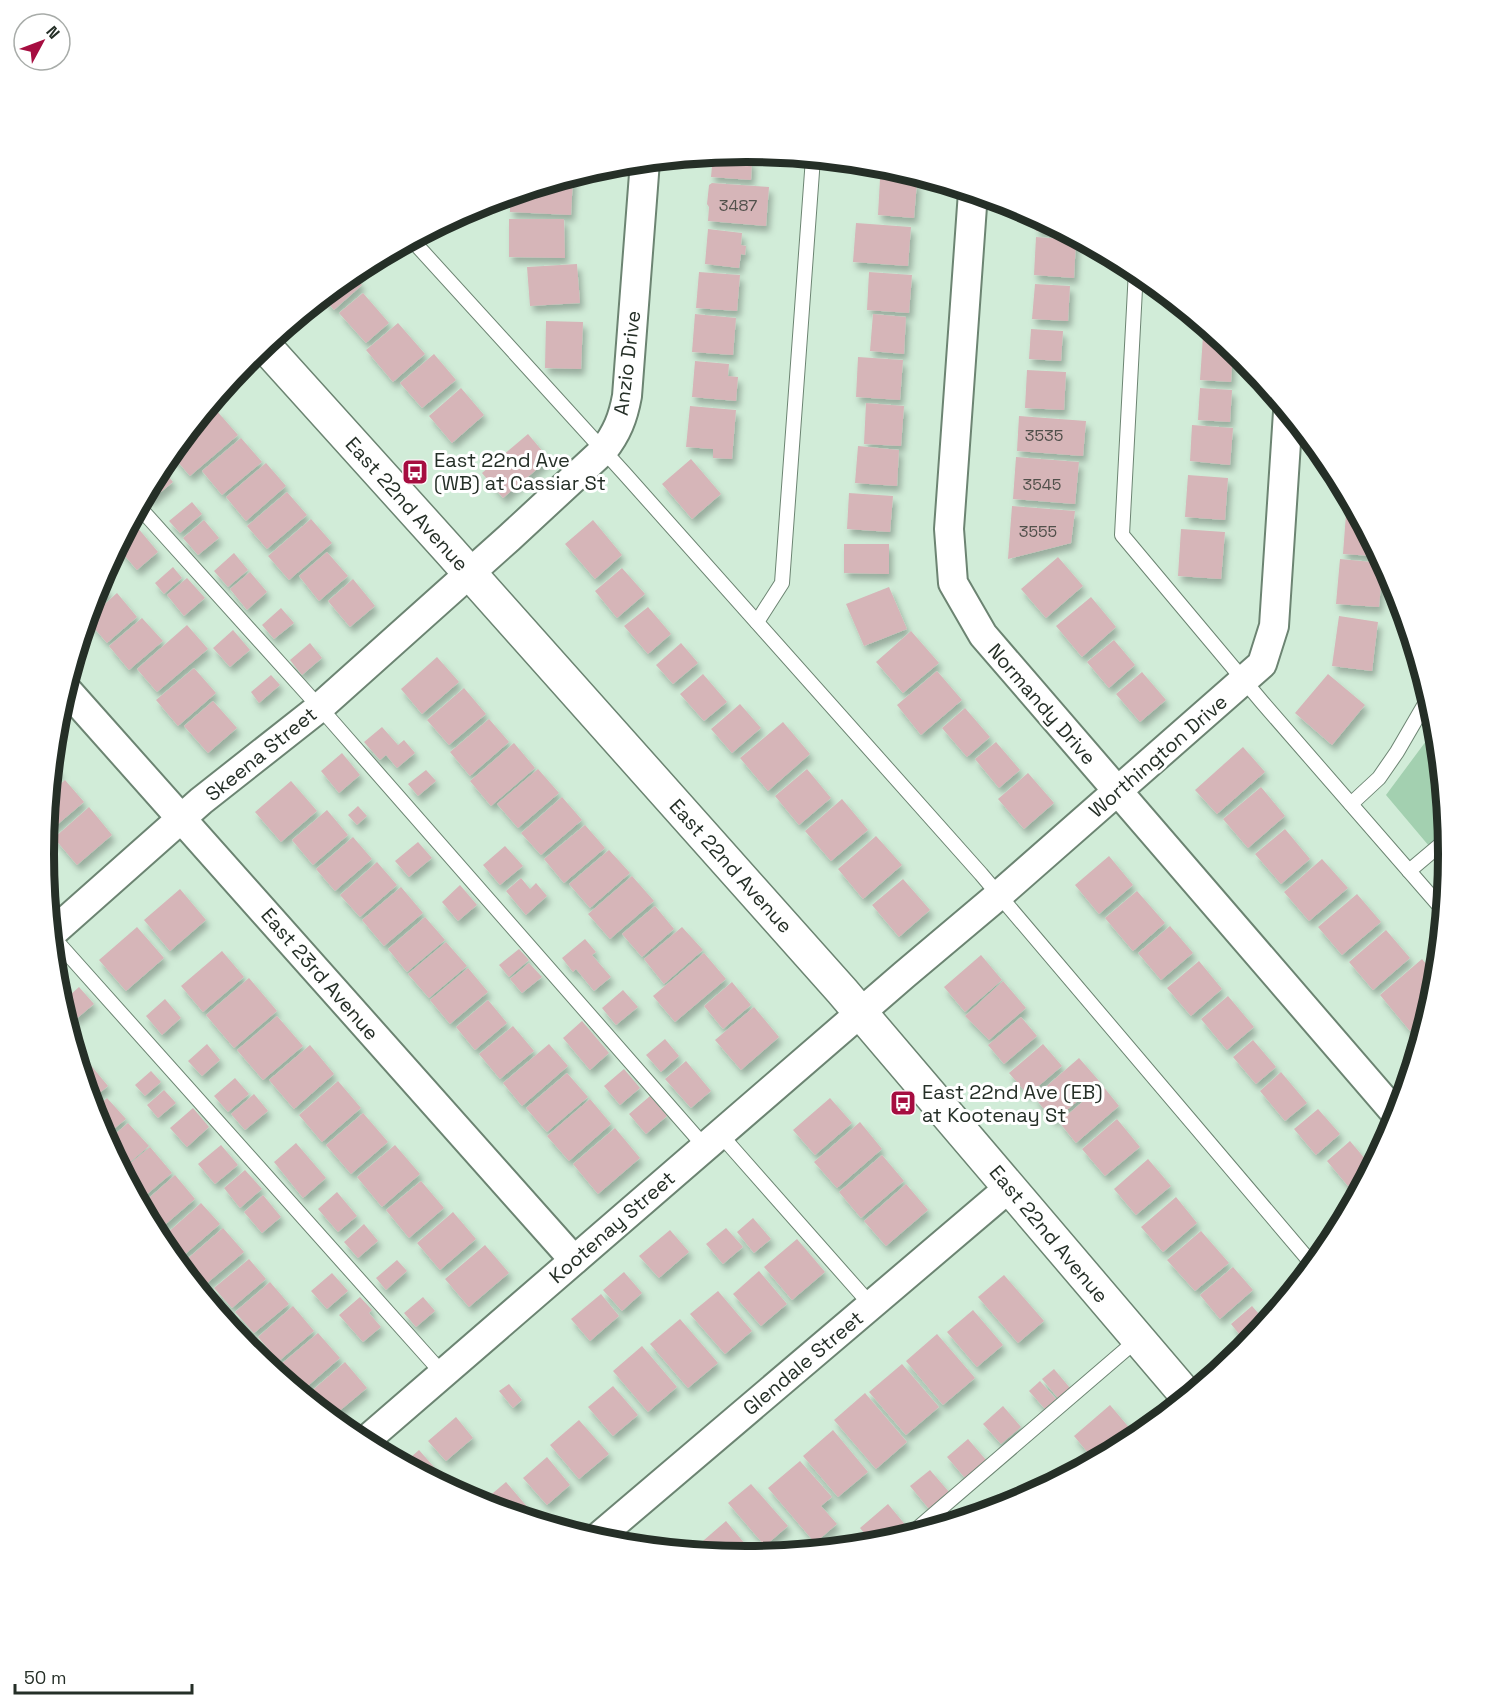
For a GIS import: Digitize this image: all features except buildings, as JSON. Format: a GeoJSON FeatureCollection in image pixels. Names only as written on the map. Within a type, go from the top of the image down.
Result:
{"type":"FeatureCollection","features":[{"type":"Feature","properties":{"kind":"street","name":"Anzio Drive"},"geometry":{"type":"LineString","coordinates":[[469,573],[603,451],[616,435],[623,419],[627,396],[644,170]]}},
{"type":"Feature","properties":{"kind":"street","name":"Normandy Drive"},"geometry":{"type":"LineString","coordinates":[[972,201],[949,528],[953,583],[983,635],[1117,791],[1392,1101]]}},
{"type":"Feature","properties":{"kind":"street","name":"East 22nd Avenue"},"geometry":{"type":"LineString","coordinates":[[271,352],[861,1012],[1182,1390]]}},
{"type":"Feature","properties":{"kind":"street","name":"Worthington Drive"},"geometry":{"type":"LineString","coordinates":[[861,1012],[999,895],[1262,664],[1274,626],[1287,424]]}},
{"type":"Feature","properties":{"kind":"street","name":"Skeena Street"},"geometry":{"type":"LineString","coordinates":[[58,928],[182,818],[319,708],[469,573]]}},
{"type":"Feature","properties":{"kind":"street","name":"East 23rd Avenue"},"geometry":{"type":"LineString","coordinates":[[73,696],[574,1260]]}},
{"type":"Feature","properties":{"kind":"street","name":"Kootenay Street"},"geometry":{"type":"LineString","coordinates":[[372,1435],[861,1012]]}},
{"type":"Feature","properties":{"kind":"street","name":"Glendale Street"},"geometry":{"type":"LineString","coordinates":[[605,1531],[1010,1187]]}},
{"type":"Feature","properties":{"kind":"lane"},"geometry":{"type":"LineString","coordinates":[[757,622],[782,583],[812,165]]}},
{"type":"Feature","properties":{"kind":"lane"},"geometry":{"type":"LineString","coordinates":[[417,246],[757,622],[999,895],[1307,1258]]}},
{"type":"Feature","properties":{"kind":"lane"},"geometry":{"type":"LineString","coordinates":[[1136,283],[1122,535],[1244,681],[1437,903]]}},
{"type":"Feature","properties":{"kind":"lane"},"geometry":{"type":"LineString","coordinates":[[144,513],[713,1141],[871,1305]]}},
{"type":"Feature","properties":{"kind":"lane"},"geometry":{"type":"LineString","coordinates":[[1351,804],[1379,778],[1422,708]]}},
{"type":"Feature","properties":{"kind":"lane"},"geometry":{"type":"LineString","coordinates":[[1409,871],[1438,847]]}},
{"type":"Feature","properties":{"kind":"lane"},"geometry":{"type":"LineString","coordinates":[[60,944],[443,1374]]}},
{"type":"Feature","properties":{"kind":"lane"},"geometry":{"type":"LineString","coordinates":[[925,1522],[1138,1339]]}},
{"type":"Feature","properties":{"kind":"green space"},"geometry":{"type":"Polygon","coordinates":[[[1428,738],[1437,809],[1438,838],[1429,846],[1386,795],[1428,738]]]}},
{"type":"Feature","properties":{"kind":"place","name":"East 22nd Ave (WB) at Cassiar St"},"geometry":{"type":"Point","coordinates":[415,472]}},
{"type":"Feature","properties":{"kind":"place","name":"East 22nd Ave (EB) at Kootenay St"},"geometry":{"type":"Point","coordinates":[903,1103]}}]}
